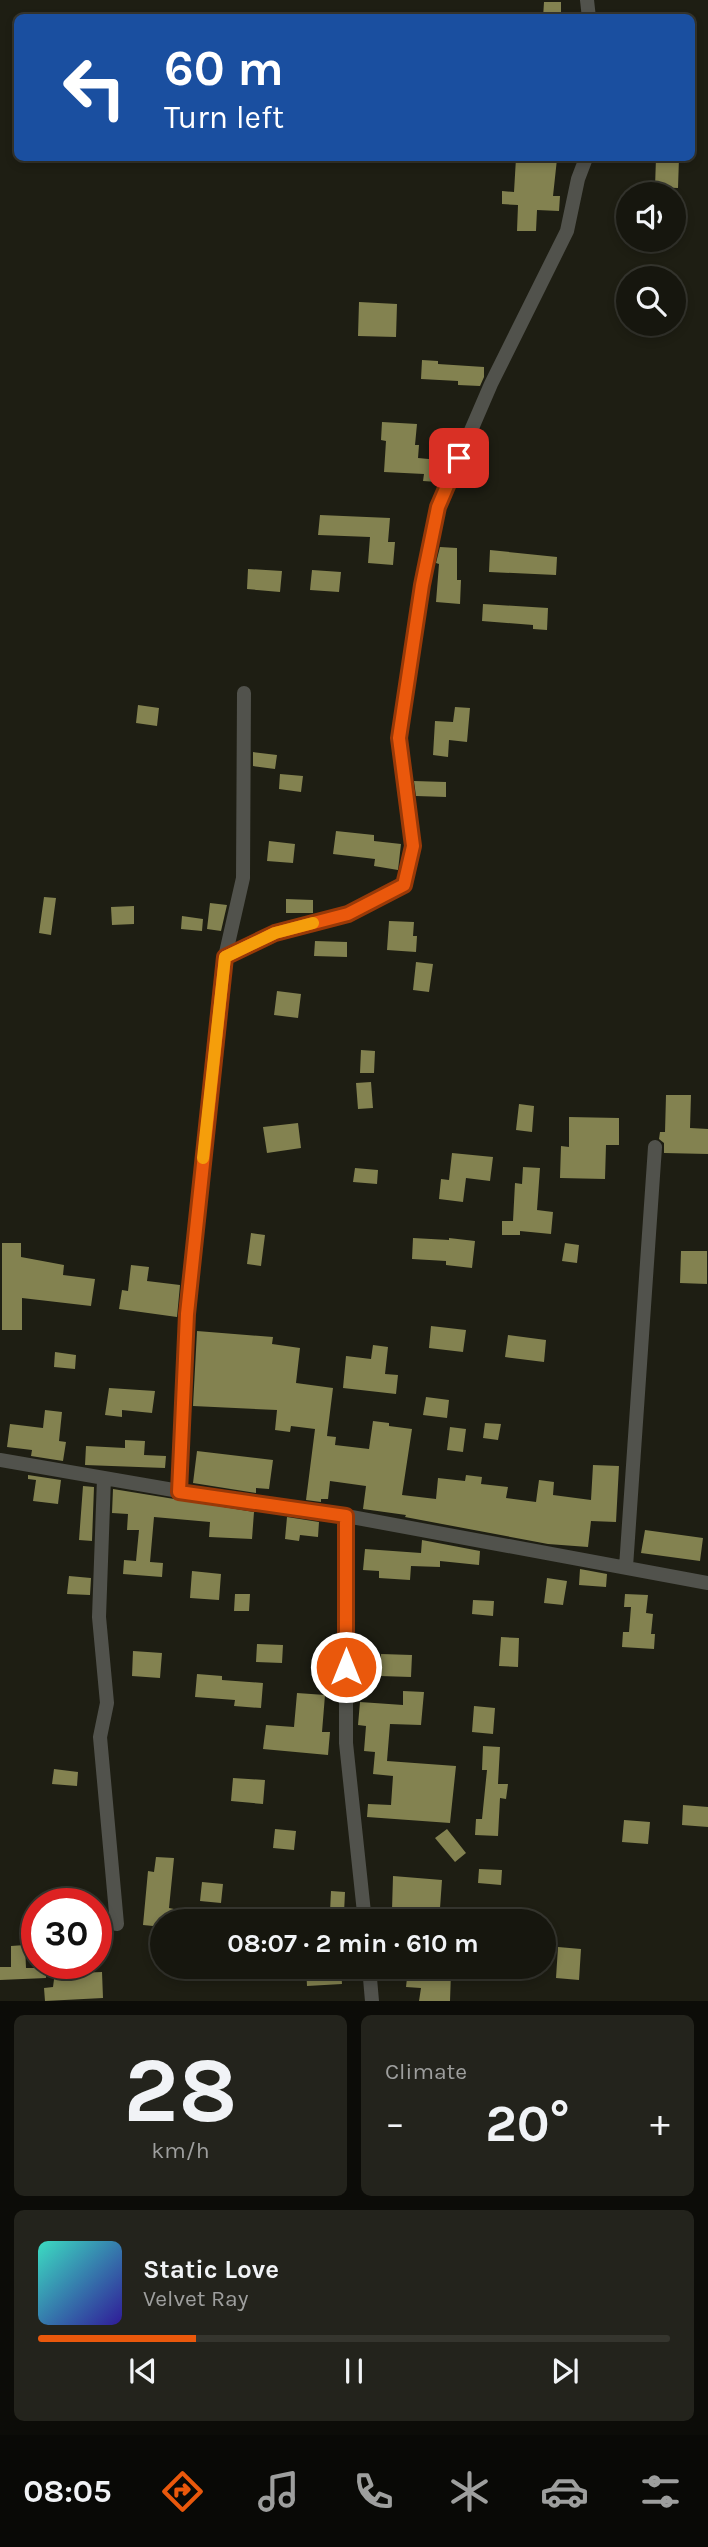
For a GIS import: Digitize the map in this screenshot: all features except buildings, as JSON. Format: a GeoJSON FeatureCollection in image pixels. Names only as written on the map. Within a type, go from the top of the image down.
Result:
{"type":"FeatureCollection","features":[{"type":"Feature","properties":{"kind":"street"},"geometry":{"type":"LineString","coordinates":[[225,957],[275,933],[348,914],[404,885],[413,846],[399,738],[422,585],[438,507],[491,384],[567,231],[578,179],[585,161]]}},
{"type":"Feature","properties":{"kind":"street"},"geometry":{"type":"LineString","coordinates":[[179,1492],[187,1314],[225,957],[243,878],[244,693]]}},
{"type":"Feature","properties":{"kind":"street"},"geometry":{"type":"LineString","coordinates":[[626,1567],[655,1147]]}},
{"type":"Feature","properties":{"kind":"street"},"geometry":{"type":"LineString","coordinates":[[0,1460],[179,1492],[346,1516],[708,1583]]}},
{"type":"Feature","properties":{"kind":"street"},"geometry":{"type":"LineString","coordinates":[[104,1478],[99,1617],[107,1703],[100,1737],[117,1924]]}},
{"type":"Feature","properties":{"kind":"street"},"geometry":{"type":"LineString","coordinates":[[346,1516],[346,1743],[364,1909]]}},
{"type":"Feature","properties":{"kind":"street"},"geometry":{"type":"LineString","coordinates":[[370,1979],[372,2001]]}},
{"type":"Feature","properties":{"kind":"slow traffic"},"geometry":{"type":"LineString","coordinates":[[203,1158],[225,957],[275,933],[313,923]]}},
{"type":"Feature","properties":{"kind":"route"},"geometry":{"type":"LineString","coordinates":[[346,1667],[346,1516],[179,1492],[187,1314],[225,957],[275,933],[348,914],[404,885],[413,846],[399,738],[422,585],[438,507],[459,458]]}}]}
